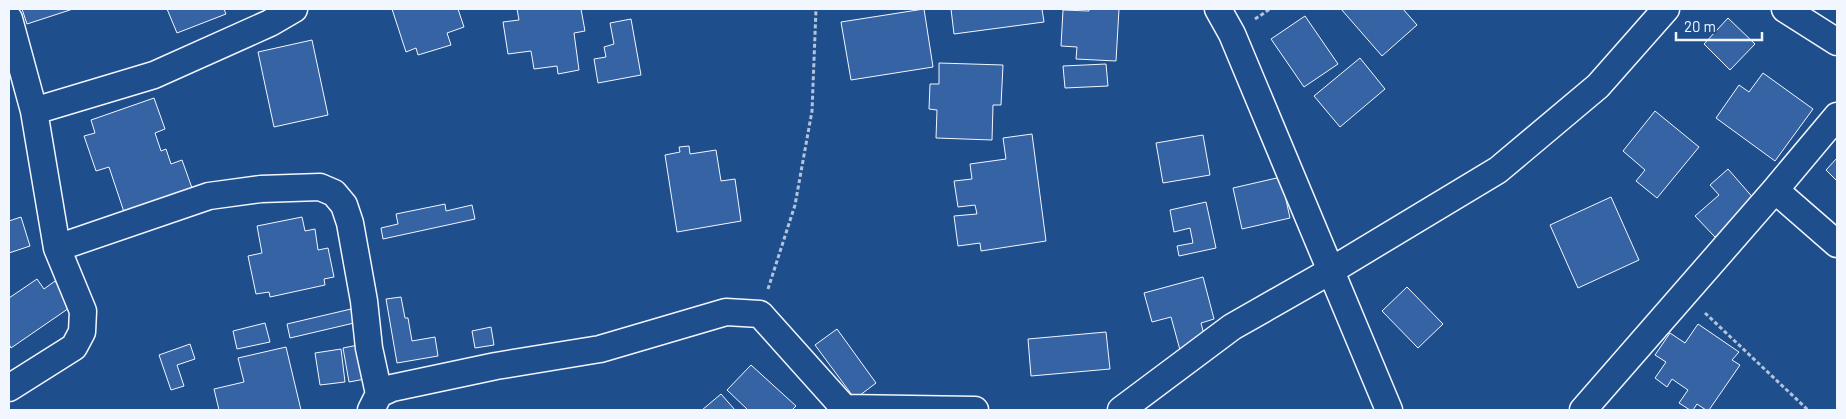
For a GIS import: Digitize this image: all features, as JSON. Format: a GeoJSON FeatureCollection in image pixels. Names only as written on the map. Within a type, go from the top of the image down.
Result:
{"type":"FeatureCollection","features":[{"type":"Feature","properties":{"kind":"street"},"geometry":{"type":"LineString","coordinates":[[34,111],[154,75],[270,23],[294,9]]}},
{"type":"Feature","properties":{"kind":"street"},"geometry":{"type":"LineString","coordinates":[[1218,9],[1232,34],[1389,410]]}},
{"type":"Feature","properties":{"kind":"street"},"geometry":{"type":"LineString","coordinates":[[1121,410],[1232,327],[1332,270],[1498,170],[1598,86],[1666,9]]}},
{"type":"Feature","properties":{"kind":"street"},"geometry":{"type":"LineString","coordinates":[[1785,9],[1837,42]]}},
{"type":"Feature","properties":{"kind":"street"},"geometry":{"type":"LineString","coordinates":[[9,19],[34,111],[58,248],[83,311],[82,332],[74,347],[66,354],[9,388]]}},
{"type":"Feature","properties":{"kind":"street"},"geometry":{"type":"LineString","coordinates":[[1583,410],[1837,116]]}},
{"type":"Feature","properties":{"kind":"street"},"geometry":{"type":"LineString","coordinates":[[58,248],[209,196],[261,189],[320,187],[334,193],[344,204],[350,223],[364,302],[375,402]]}},
{"type":"Feature","properties":{"kind":"street"},"geometry":{"type":"LineString","coordinates":[[1775,190],[1837,244]]}},
{"type":"Feature","properties":{"kind":"street"},"geometry":{"type":"LineString","coordinates":[[375,402],[392,388],[496,366],[600,349],[726,312],[760,314],[846,409],[976,410]]}},
{"type":"Feature","properties":{"kind":"path"},"geometry":{"type":"LineString","coordinates":[[760,314],[795,205],[812,111],[816,9]]}},
{"type":"Feature","properties":{"kind":"path"},"geometry":{"type":"LineString","coordinates":[[1684,293],[1808,410]]}},
{"type":"Feature","properties":{"kind":"building"},"geometry":{"type":"Polygon","coordinates":[[[22,9],[73,9],[27,24],[22,9]]]}},
{"type":"Feature","properties":{"kind":"building"},"geometry":{"type":"Polygon","coordinates":[[[167,9],[224,9],[226,14],[177,33],[167,9]]]}},
{"type":"Feature","properties":{"kind":"building"},"geometry":{"type":"Polygon","coordinates":[[[392,9],[458,9],[464,27],[447,33],[451,45],[418,55],[416,48],[406,52],[392,9]]]}},
{"type":"Feature","properties":{"kind":"building"},"geometry":{"type":"Polygon","coordinates":[[[517,9],[581,9],[585,31],[574,33],[579,70],[558,74],[557,66],[534,69],[531,51],[508,54],[503,22],[519,20],[517,9]]]}},
{"type":"Feature","properties":{"kind":"building"},"geometry":{"type":"Polygon","coordinates":[[[924,9],[933,67],[851,80],[841,22],[924,9]]]}},
{"type":"Feature","properties":{"kind":"building"},"geometry":{"type":"Polygon","coordinates":[[[951,9],[1042,9],[1044,22],[954,34],[951,9]]]}},
{"type":"Feature","properties":{"kind":"building"},"geometry":{"type":"Polygon","coordinates":[[[1089,9],[1119,9],[1116,61],[1076,59],[1077,47],[1061,46],[1063,10],[1089,11],[1089,9]]]}},
{"type":"Feature","properties":{"kind":"building"},"geometry":{"type":"Polygon","coordinates":[[[1341,9],[1403,9],[1417,25],[1382,56],[1341,9]]]}},
{"type":"Feature","properties":{"kind":"building"},"geometry":{"type":"Polygon","coordinates":[[[1305,16],[1338,64],[1304,87],[1271,39],[1305,16]]]}},
{"type":"Feature","properties":{"kind":"building"},"geometry":{"type":"Polygon","coordinates":[[[1728,18],[1755,44],[1730,70],[1704,44],[1728,18]]]}},
{"type":"Feature","properties":{"kind":"building"},"geometry":{"type":"Polygon","coordinates":[[[631,19],[641,75],[598,83],[594,59],[606,57],[604,47],[614,44],[610,23],[631,19]]]}},
{"type":"Feature","properties":{"kind":"building"},"geometry":{"type":"Polygon","coordinates":[[[312,40],[328,115],[274,127],[258,52],[312,40]]]}},
{"type":"Feature","properties":{"kind":"building"},"geometry":{"type":"Polygon","coordinates":[[[1360,58],[1385,89],[1340,127],[1314,96],[1360,58]]]}},
{"type":"Feature","properties":{"kind":"building"},"geometry":{"type":"Polygon","coordinates":[[[939,63],[1003,65],[1001,105],[993,105],[992,140],[936,138],[937,110],[929,109],[930,84],[939,84],[939,63]]]}},
{"type":"Feature","properties":{"kind":"building"},"geometry":{"type":"Polygon","coordinates":[[[1106,64],[1108,86],[1065,88],[1063,66],[1106,64]]]}},
{"type":"Feature","properties":{"kind":"building"},"geometry":{"type":"Polygon","coordinates":[[[1763,73],[1813,109],[1775,161],[1716,118],[1739,85],[1749,92],[1763,73]]]}},
{"type":"Feature","properties":{"kind":"building"},"geometry":{"type":"Polygon","coordinates":[[[154,98],[165,129],[155,133],[161,151],[166,149],[171,164],[182,160],[192,188],[124,212],[109,167],[96,171],[84,136],[95,133],[91,120],[154,98]]]}},
{"type":"Feature","properties":{"kind":"building"},"geometry":{"type":"Polygon","coordinates":[[[1655,111],[1699,147],[1657,198],[1636,181],[1645,170],[1623,151],[1655,111]]]}},
{"type":"Feature","properties":{"kind":"building"},"geometry":{"type":"Polygon","coordinates":[[[1032,134],[1046,241],[981,251],[980,243],[958,246],[954,216],[977,214],[975,205],[958,207],[954,181],[972,179],[970,164],[1006,159],[1003,138],[1032,134]]]}},
{"type":"Feature","properties":{"kind":"building"},"geometry":{"type":"Polygon","coordinates":[[[1203,135],[1210,175],[1163,183],[1156,143],[1203,135]]]}},
{"type":"Feature","properties":{"kind":"building"},"geometry":{"type":"Polygon","coordinates":[[[689,146],[690,154],[716,150],[721,181],[735,179],[741,221],[677,232],[665,155],[680,152],[679,147],[689,146]]]}},
{"type":"Feature","properties":{"kind":"building"},"geometry":{"type":"Polygon","coordinates":[[[1837,158],[1837,181],[1826,170],[1837,158]]]}},
{"type":"Feature","properties":{"kind":"building"},"geometry":{"type":"Polygon","coordinates":[[[1728,169],[1755,200],[1715,237],[1695,216],[1719,195],[1710,185],[1728,169]]]}},
{"type":"Feature","properties":{"kind":"building"},"geometry":{"type":"Polygon","coordinates":[[[1281,177],[1290,218],[1242,229],[1233,188],[1281,177]]]}},
{"type":"Feature","properties":{"kind":"building"},"geometry":{"type":"Polygon","coordinates":[[[1611,197],[1639,260],[1578,288],[1550,225],[1611,197]]]}},
{"type":"Feature","properties":{"kind":"building"},"geometry":{"type":"Polygon","coordinates":[[[1206,202],[1216,248],[1179,256],[1177,246],[1193,243],[1190,228],[1174,232],[1170,210],[1206,202]]]}},
{"type":"Feature","properties":{"kind":"building"},"geometry":{"type":"Polygon","coordinates":[[[445,204],[446,211],[472,205],[475,219],[383,239],[381,228],[398,224],[396,214],[445,204]]]}},
{"type":"Feature","properties":{"kind":"building"},"geometry":{"type":"Polygon","coordinates":[[[21,217],[30,246],[9,253],[9,221],[21,217]]]}},
{"type":"Feature","properties":{"kind":"building"},"geometry":{"type":"Polygon","coordinates":[[[302,217],[305,231],[315,229],[318,250],[328,248],[334,277],[324,279],[325,285],[270,297],[269,292],[256,294],[248,256],[262,253],[257,226],[302,217]]]}},
{"type":"Feature","properties":{"kind":"building"},"geometry":{"type":"Polygon","coordinates":[[[1203,277],[1214,319],[1201,323],[1206,342],[1180,350],[1171,317],[1152,322],[1144,293],[1203,277]]]}},
{"type":"Feature","properties":{"kind":"building"},"geometry":{"type":"Polygon","coordinates":[[[37,279],[44,289],[55,281],[72,306],[11,348],[9,344],[9,298],[37,279]]]}},
{"type":"Feature","properties":{"kind":"building"},"geometry":{"type":"Polygon","coordinates":[[[1407,287],[1443,324],[1418,348],[1382,311],[1407,287]]]}},
{"type":"Feature","properties":{"kind":"building"},"geometry":{"type":"Polygon","coordinates":[[[401,297],[405,318],[408,318],[412,341],[435,337],[438,356],[397,363],[386,299],[401,297]]]}},
{"type":"Feature","properties":{"kind":"building"},"geometry":{"type":"Polygon","coordinates":[[[351,309],[354,323],[290,338],[287,324],[351,309]]]}},
{"type":"Feature","properties":{"kind":"building"},"geometry":{"type":"Polygon","coordinates":[[[265,323],[270,342],[237,349],[233,331],[265,323]]]}},
{"type":"Feature","properties":{"kind":"building"},"geometry":{"type":"Polygon","coordinates":[[[1698,324],[1739,352],[1732,360],[1740,365],[1709,410],[1697,404],[1693,410],[1690,410],[1679,403],[1688,390],[1672,379],[1667,387],[1655,378],[1666,362],[1655,355],[1670,333],[1685,343],[1698,324]]]}},
{"type":"Feature","properties":{"kind":"building"},"geometry":{"type":"Polygon","coordinates":[[[491,327],[494,345],[475,348],[472,331],[491,327]]]}},
{"type":"Feature","properties":{"kind":"building"},"geometry":{"type":"Polygon","coordinates":[[[837,329],[876,383],[855,399],[815,345],[837,329]]]}},
{"type":"Feature","properties":{"kind":"building"},"geometry":{"type":"Polygon","coordinates":[[[1106,332],[1110,369],[1031,376],[1028,339],[1106,332]]]}},
{"type":"Feature","properties":{"kind":"building"},"geometry":{"type":"Polygon","coordinates":[[[190,344],[195,359],[177,365],[184,386],[171,390],[159,355],[190,344]]]}},
{"type":"Feature","properties":{"kind":"building"},"geometry":{"type":"Polygon","coordinates":[[[358,345],[365,379],[349,382],[343,348],[358,345]]]}},
{"type":"Feature","properties":{"kind":"building"},"geometry":{"type":"Polygon","coordinates":[[[286,347],[301,410],[219,410],[214,389],[244,382],[238,358],[286,347]]]}},
{"type":"Feature","properties":{"kind":"building"},"geometry":{"type":"Polygon","coordinates":[[[341,349],[345,382],[320,385],[315,353],[341,349]]]}},
{"type":"Feature","properties":{"kind":"building"},"geometry":{"type":"Polygon","coordinates":[[[751,365],[796,406],[792,410],[748,410],[727,390],[751,365]]]}},
{"type":"Feature","properties":{"kind":"building"},"geometry":{"type":"Polygon","coordinates":[[[721,394],[735,410],[702,410],[721,394]]]}}]}
